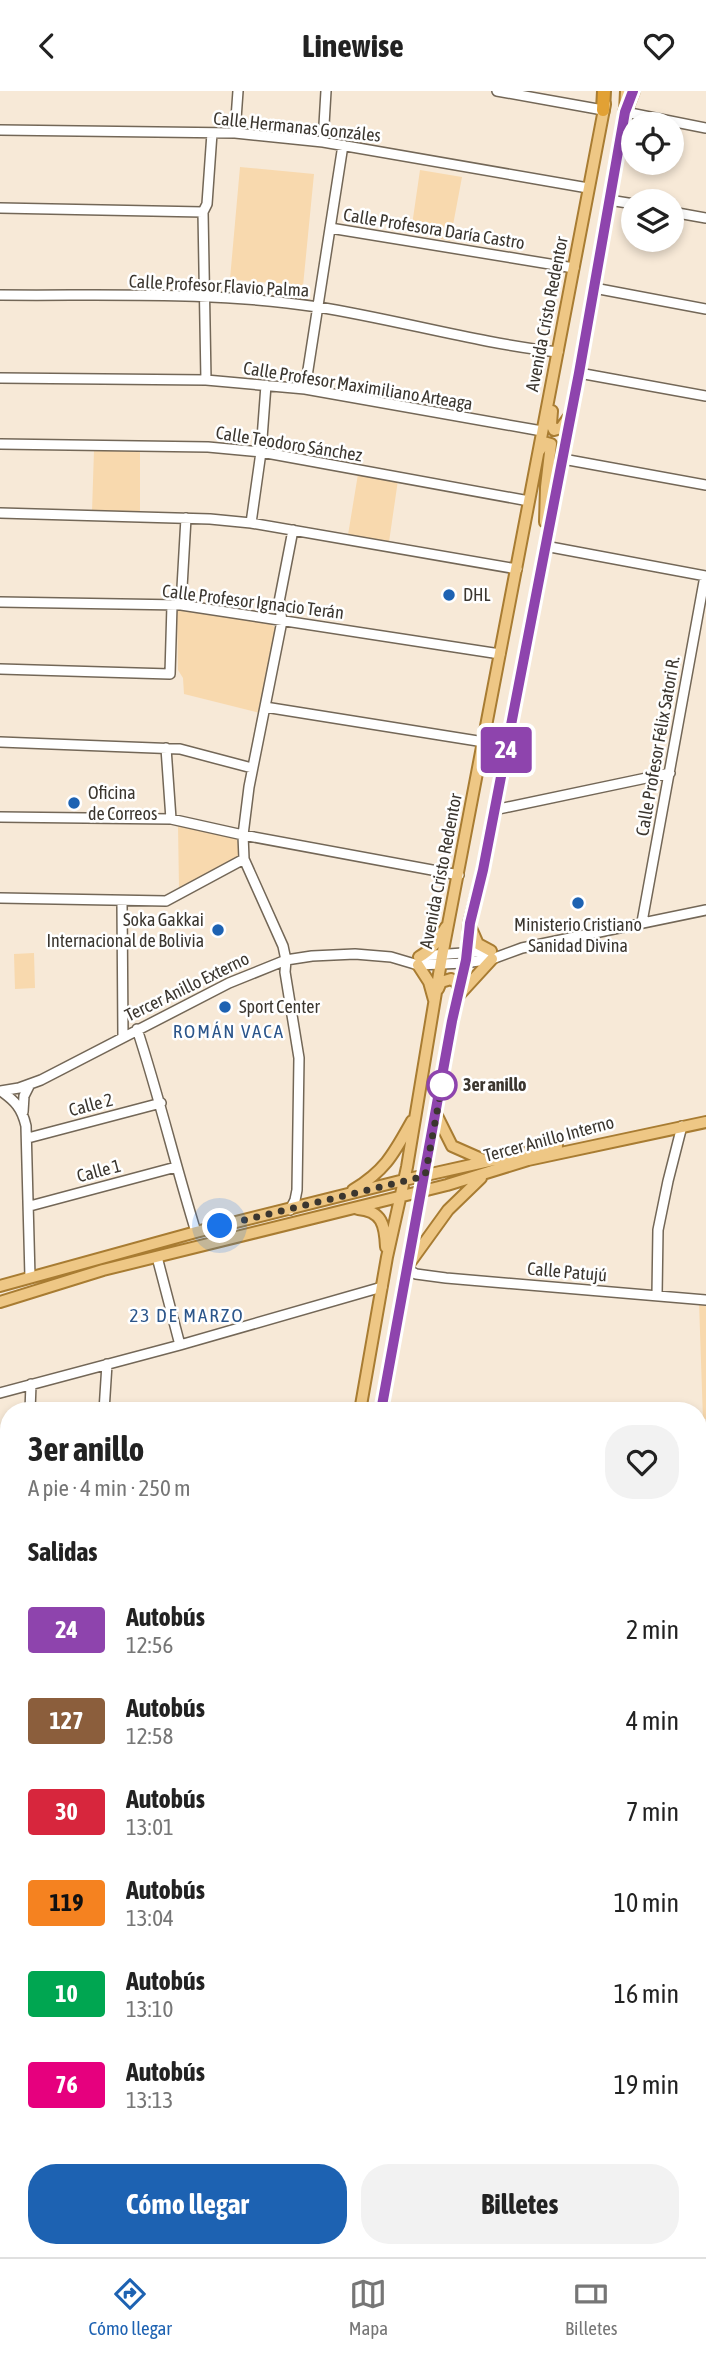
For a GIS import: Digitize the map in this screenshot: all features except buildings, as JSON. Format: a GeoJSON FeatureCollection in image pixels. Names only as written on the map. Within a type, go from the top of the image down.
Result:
{"type":"FeatureCollection","features":[{"type":"Feature","properties":{"kind":"highway"},"geometry":{"type":"LineString","coordinates":[[603,110],[604,91]]}},
{"type":"Feature","properties":{"kind":"highway"},"geometry":{"type":"LineString","coordinates":[[625,112],[633,91]]}},
{"type":"Feature","properties":{"kind":"main road","name":"Avenida Cristo Redentor"},"geometry":{"type":"LineString","coordinates":[[362,1402],[588,188],[603,110],[610,91]]}},
{"type":"Feature","properties":{"kind":"main road"},"geometry":{"type":"LineString","coordinates":[[625,112],[626,91]]}},
{"type":"Feature","properties":{"kind":"main road"},"geometry":{"type":"LineString","coordinates":[[383,1402],[452,1021],[466,958],[470,923],[483,870],[572,411],[621,134]]}},
{"type":"Feature","properties":{"kind":"main road"},"geometry":{"type":"LineString","coordinates":[[560,339],[552,428],[556,431],[561,428],[572,411]]}},
{"type":"Feature","properties":{"kind":"main road"},"geometry":{"type":"LineString","coordinates":[[537,460],[544,442],[550,443],[544,515],[546,541]]}},
{"type":"Feature","properties":{"kind":"main road"},"geometry":{"type":"LineString","coordinates":[[449,922],[452,935],[456,938],[465,934],[470,923]]}},
{"type":"Feature","properties":{"kind":"main road"},"geometry":{"type":"LineString","coordinates":[[436,997],[418,961],[435,944],[449,922]]}},
{"type":"Feature","properties":{"kind":"main road"},"geometry":{"type":"LineString","coordinates":[[459,993],[491,955],[478,944],[470,923]]}},
{"type":"Feature","properties":{"kind":"main road"},"geometry":{"type":"LineString","coordinates":[[436,997],[441,982],[451,979],[457,983],[459,993]]}},
{"type":"Feature","properties":{"kind":"main road"},"geometry":{"type":"LineString","coordinates":[[0,1286],[196,1232],[342,1196],[372,1178],[388,1163],[417,1112]]}},
{"type":"Feature","properties":{"kind":"main road"},"geometry":{"type":"LineString","coordinates":[[437,1115],[453,1146],[486,1161]]}},
{"type":"Feature","properties":{"kind":"main road","name":"Tercer Anillo Interno"},"geometry":{"type":"LineString","coordinates":[[342,1196],[486,1161],[706,1116]]}},
{"type":"Feature","properties":{"kind":"main road","name":"Tercer Anillo Interno"},"geometry":{"type":"LineString","coordinates":[[0,1302],[157,1257],[422,1191],[528,1160],[706,1122]]}},
{"type":"Feature","properties":{"kind":"main road"},"geometry":{"type":"LineString","coordinates":[[407,1268],[448,1210],[468,1188],[486,1174]]}},
{"type":"Feature","properties":{"kind":"main road"},"geometry":{"type":"LineString","coordinates":[[352,1209],[370,1211],[378,1217],[385,1235],[387,1257]]}},
{"type":"Feature","properties":{"kind":"main road"},"geometry":{"type":"LineString","coordinates":[[66,1267],[70,1281]]}},
{"type":"Feature","properties":{"kind":"street"},"geometry":{"type":"LineString","coordinates":[[235,133],[238,91]]}},
{"type":"Feature","properties":{"kind":"street"},"geometry":{"type":"LineString","coordinates":[[323,142],[326,91]]}},
{"type":"Feature","properties":{"kind":"street"},"geometry":{"type":"LineString","coordinates":[[496,91],[603,110]]}},
{"type":"Feature","properties":{"kind":"street"},"geometry":{"type":"LineString","coordinates":[[684,124],[706,128]]}},
{"type":"Feature","properties":{"kind":"street","name":"Calle Hermanas Gonzáles"},"geometry":{"type":"LineString","coordinates":[[0,130],[235,133],[343,145],[588,188]]}},
{"type":"Feature","properties":{"kind":"street"},"geometry":{"type":"LineString","coordinates":[[206,380],[203,212],[208,204],[212,133]]}},
{"type":"Feature","properties":{"kind":"street"},"geometry":{"type":"LineString","coordinates":[[304,389],[343,145]]}},
{"type":"Feature","properties":{"kind":"street"},"geometry":{"type":"LineString","coordinates":[[609,200],[621,202]]}},
{"type":"Feature","properties":{"kind":"street"},"geometry":{"type":"LineString","coordinates":[[0,208],[203,212]]}},
{"type":"Feature","properties":{"kind":"street"},"geometry":{"type":"LineString","coordinates":[[684,214],[706,218]]}},
{"type":"Feature","properties":{"kind":"street","name":"Calle Profesora Daría Castro"},"geometry":{"type":"LineString","coordinates":[[330,227],[574,268]]}},
{"type":"Feature","properties":{"kind":"street"},"geometry":{"type":"LineString","coordinates":[[594,288],[706,309]]}},
{"type":"Feature","properties":{"kind":"street","name":"Calle Profesor Flavio Palma"},"geometry":{"type":"LineString","coordinates":[[0,295],[204,297],[317,307],[521,348],[558,352]]}},
{"type":"Feature","properties":{"kind":"street"},"geometry":{"type":"LineString","coordinates":[[579,373],[706,396]]}},
{"type":"Feature","properties":{"kind":"street","name":"Calle Profesor Maximiliano Arteaga"},"geometry":{"type":"LineString","coordinates":[[0,378],[206,380],[266,385],[304,389],[542,431]]}},
{"type":"Feature","properties":{"kind":"street"},"geometry":{"type":"LineString","coordinates":[[251,523],[261,452],[266,385]]}},
{"type":"Feature","properties":{"kind":"street","name":"Calle Teodoro Sánchez"},"geometry":{"type":"LineString","coordinates":[[0,444],[208,447],[261,452],[529,501]]}},
{"type":"Feature","properties":{"kind":"street"},"geometry":{"type":"LineString","coordinates":[[562,459],[706,485]]}},
{"type":"Feature","properties":{"kind":"street"},"geometry":{"type":"LineString","coordinates":[[0,513],[186,518],[251,523],[517,569]]}},
{"type":"Feature","properties":{"kind":"street"},"geometry":{"type":"LineString","coordinates":[[0,669],[170,674],[186,518]]}},
{"type":"Feature","properties":{"kind":"street"},"geometry":{"type":"LineString","coordinates":[[290,1210],[297,1190],[299,1058],[283,946],[244,859],[243,835],[252,768],[282,621],[279,602],[293,530]]}},
{"type":"Feature","properties":{"kind":"street"},"geometry":{"type":"LineString","coordinates":[[546,541],[705,576]]}},
{"type":"Feature","properties":{"kind":"street","name":"Calle Profesor Félix Satori R."},"geometry":{"type":"LineString","coordinates":[[642,922],[705,576]]}},
{"type":"Feature","properties":{"kind":"street","name":"Calle Profesor Ignacio Terán"},"geometry":{"type":"LineString","coordinates":[[0,602],[176,605],[372,633],[500,655]]}},
{"type":"Feature","properties":{"kind":"street"},"geometry":{"type":"LineString","coordinates":[[265,707],[484,742]]}},
{"type":"Feature","properties":{"kind":"street"},"geometry":{"type":"LineString","coordinates":[[0,742],[180,749],[252,768]]}},
{"type":"Feature","properties":{"kind":"street"},"geometry":{"type":"LineString","coordinates":[[166,748],[171,818]]}},
{"type":"Feature","properties":{"kind":"street"},"geometry":{"type":"LineString","coordinates":[[494,810],[670,773]]}},
{"type":"Feature","properties":{"kind":"street"},"geometry":{"type":"LineString","coordinates":[[0,817],[171,818],[243,835],[459,875]]}},
{"type":"Feature","properties":{"kind":"street"},"geometry":{"type":"LineString","coordinates":[[0,898],[122,902],[173,899],[244,859]]}},
{"type":"Feature","properties":{"kind":"street"},"geometry":{"type":"LineString","coordinates":[[122,902],[123,1036]]}},
{"type":"Feature","properties":{"kind":"street","name":"Tercer Anillo Externo"},"geometry":{"type":"LineString","coordinates":[[0,1091],[30,1084],[250,973],[286,960],[312,955],[355,954],[418,961],[466,958],[706,910]]}},
{"type":"Feature","properties":{"kind":"street"},"geometry":{"type":"LineString","coordinates":[[137,1029],[161,1103],[176,1167],[196,1232]]}},
{"type":"Feature","properties":{"kind":"street"},"geometry":{"type":"LineString","coordinates":[[30,1084],[24,1096],[23,1114],[28,1138],[30,1277]]}},
{"type":"Feature","properties":{"kind":"street"},"geometry":{"type":"LineString","coordinates":[[0,1091],[13,1099],[23,1114]]}},
{"type":"Feature","properties":{"kind":"street","name":"Calle 2"},"geometry":{"type":"LineString","coordinates":[[28,1138],[161,1103]]}},
{"type":"Feature","properties":{"kind":"street"},"geometry":{"type":"LineString","coordinates":[[657,1295],[658,1230],[682,1126]]}},
{"type":"Feature","properties":{"kind":"street","name":"Calle 1"},"geometry":{"type":"LineString","coordinates":[[30,1206],[176,1167]]}},
{"type":"Feature","properties":{"kind":"street"},"geometry":{"type":"LineString","coordinates":[[297,1190],[311,1205]]}},
{"type":"Feature","properties":{"kind":"street"},"geometry":{"type":"LineString","coordinates":[[157,1257],[180,1345]]}},
{"type":"Feature","properties":{"kind":"street","name":"Calle Patujú"},"geometry":{"type":"LineString","coordinates":[[407,1268],[411,1273],[425,1275],[706,1300]]}},
{"type":"Feature","properties":{"kind":"street"},"geometry":{"type":"LineString","coordinates":[[404,1287],[425,1275]]}},
{"type":"Feature","properties":{"kind":"street"},"geometry":{"type":"LineString","coordinates":[[0,1393],[382,1287]]}},
{"type":"Feature","properties":{"kind":"street"},"geometry":{"type":"LineString","coordinates":[[105,1402],[107,1364]]}},
{"type":"Feature","properties":{"kind":"street"},"geometry":{"type":"LineString","coordinates":[[31,1402],[32,1384]]}},
{"type":"Feature","properties":{"kind":"shaded area"},"geometry":{"type":"Polygon","coordinates":[[[240,167],[314,174],[303,286],[230,279],[240,167]]]}},
{"type":"Feature","properties":{"kind":"shaded area"},"geometry":{"type":"Polygon","coordinates":[[[420,170],[462,177],[450,241],[411,232],[420,170]]]}},
{"type":"Feature","properties":{"kind":"shaded area"},"geometry":{"type":"Polygon","coordinates":[[[94,450],[140,450],[140,513],[92,512],[94,450]]]}},
{"type":"Feature","properties":{"kind":"shaded area"},"geometry":{"type":"Polygon","coordinates":[[[358,474],[398,480],[389,542],[348,535],[358,474]]]}},
{"type":"Feature","properties":{"kind":"shaded area"},"geometry":{"type":"Polygon","coordinates":[[[177,610],[268,622],[278,630],[260,713],[184,694],[183,678],[178,670],[177,610]]]}},
{"type":"Feature","properties":{"kind":"shaded area"},"geometry":{"type":"Polygon","coordinates":[[[178,825],[235,836],[239,844],[238,856],[179,889],[178,825]]]}},
{"type":"Feature","properties":{"kind":"shaded area"},"geometry":{"type":"Polygon","coordinates":[[[34,953],[35,988],[15,989],[14,954],[34,953]]]}},
{"type":"Feature","properties":{"kind":"shaded area"},"geometry":{"type":"Polygon","coordinates":[[[699,1302],[706,1303],[706,1402],[702,1402],[699,1302]]]}},
{"type":"Feature","properties":{"kind":"bus line","name":"24"},"geometry":{"type":"LineString","coordinates":[[383,1402],[465,963],[470,923],[483,870],[579,373],[625,112],[633,91]]}},
{"type":"Feature","properties":{"kind":"place","name":"DHL"},"geometry":{"type":"Point","coordinates":[449,595]}},
{"type":"Feature","properties":{"kind":"place","name":"Oficina de Correos"},"geometry":{"type":"Point","coordinates":[74,803]}},
{"type":"Feature","properties":{"kind":"place","name":"Ministerio Cristiano Sanidad Divina"},"geometry":{"type":"Point","coordinates":[578,903]}},
{"type":"Feature","properties":{"kind":"place","name":"Soka Gakkai Internacional de Bolivia"},"geometry":{"type":"Point","coordinates":[218,930]}},
{"type":"Feature","properties":{"kind":"place","name":"Sport Center"},"geometry":{"type":"Point","coordinates":[225,1007]}},
{"type":"Feature","properties":{"kind":"place","name":"3er anillo"},"geometry":{"type":"Point","coordinates":[442,1085]}},
{"type":"Feature","properties":{"kind":"district","name":"ROMÁN VACA"},"geometry":{"type":"Point","coordinates":[229,1031]}},
{"type":"Feature","properties":{"kind":"district","name":"23 DE MARZO"},"geometry":{"type":"Point","coordinates":[187,1315]}},
{"type":"Feature","properties":{"kind":"route"},"geometry":{"type":"LineString","coordinates":[[220,1226],[425,1176],[442,1085]]}}]}
